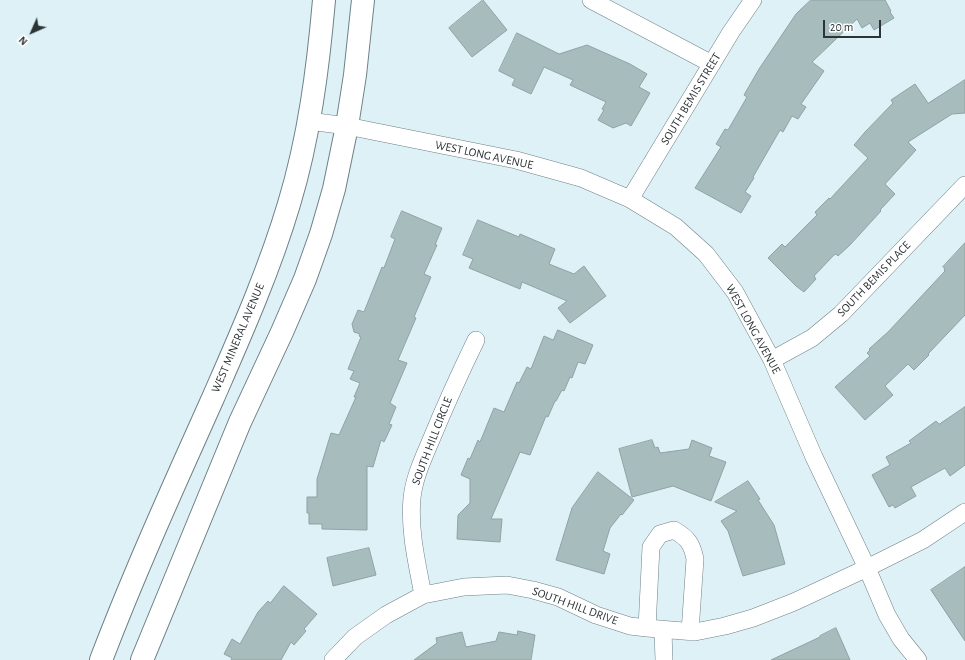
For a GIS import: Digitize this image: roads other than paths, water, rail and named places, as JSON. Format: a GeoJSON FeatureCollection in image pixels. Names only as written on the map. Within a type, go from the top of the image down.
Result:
{"type":"FeatureCollection","features":[{"type":"Feature","properties":{"kind":"main road","name":"WEST MINERAL AVENUE"},"geometry":{"type":"LineString","coordinates":[[101,660],[150,540],[248,318],[289,206],[309,121],[320,46],[324,0]]}},
{"type":"Feature","properties":{"kind":"main road"},"geometry":{"type":"LineString","coordinates":[[142,660],[240,422],[305,279],[321,234],[334,189],[347,126],[355,75],[363,0]]}},
{"type":"Feature","properties":{"kind":"street"},"geometry":{"type":"LineString","coordinates":[[591,0],[712,64]]}},
{"type":"Feature","properties":{"kind":"street","name":"SOUTH BEMIS STREET"},"geometry":{"type":"LineString","coordinates":[[630,199],[731,32],[754,0]]}},
{"type":"Feature","properties":{"kind":"street","name":"WEST LONG AVENUE"},"geometry":{"type":"LineString","coordinates":[[309,121],[347,126],[516,160],[581,178],[630,199],[676,227],[706,254],[735,292],[772,360],[814,457],[867,568],[887,615],[901,639],[918,660]]}},
{"type":"Feature","properties":{"kind":"street","name":"SOUTH BEMIS PLACE"},"geometry":{"type":"LineString","coordinates":[[772,360],[812,338],[841,314],[965,185]]}},
{"type":"Feature","properties":{"kind":"street","name":"SOUTH HILL CIRCLE"},"geometry":{"type":"LineString","coordinates":[[423,595],[411,525],[412,498],[415,483],[448,399],[476,340]]}},
{"type":"Feature","properties":{"kind":"street"},"geometry":{"type":"LineString","coordinates":[[867,568],[923,540],[965,512]]}},
{"type":"Feature","properties":{"kind":"street"},"geometry":{"type":"LineString","coordinates":[[647,628],[651,547],[660,534],[674,530],[684,536],[693,548],[695,559],[690,632]]}},
{"type":"Feature","properties":{"kind":"street","name":"SOUTH HILL DRIVE"},"geometry":{"type":"LineString","coordinates":[[333,660],[355,637],[386,616],[423,595],[464,587],[507,585],[533,590],[552,596],[596,615],[630,626],[663,631],[690,632],[725,626],[753,618],[794,602],[867,568]]}},
{"type":"Feature","properties":{"kind":"street"},"geometry":{"type":"LineString","coordinates":[[663,631],[664,660]]}}]}
